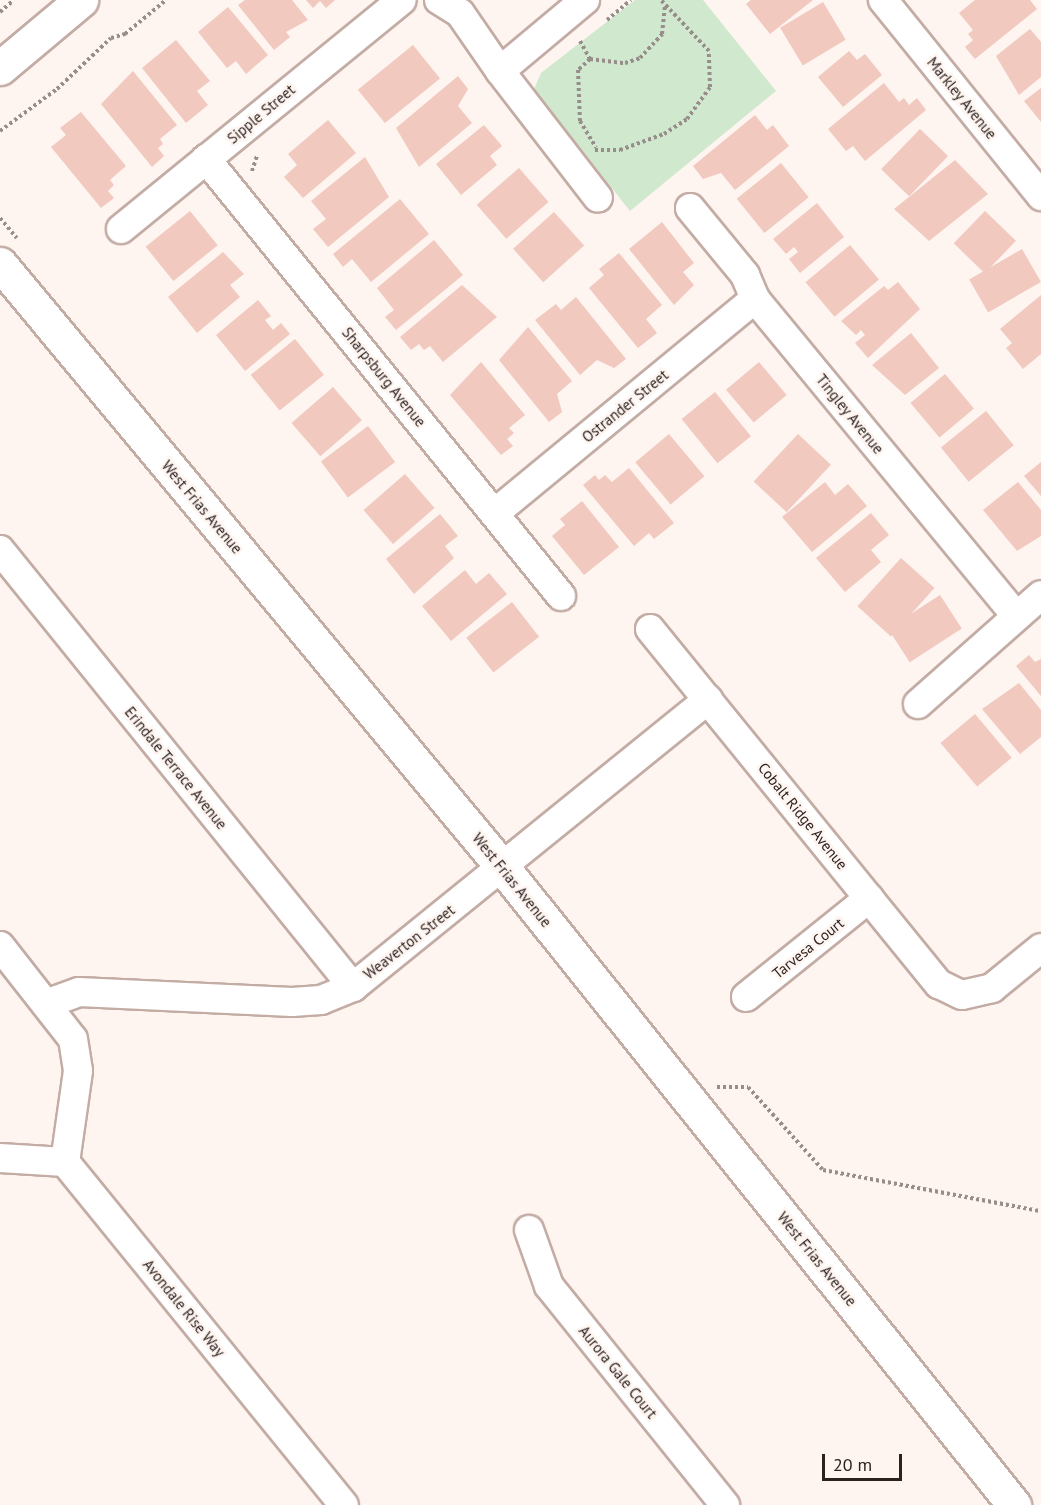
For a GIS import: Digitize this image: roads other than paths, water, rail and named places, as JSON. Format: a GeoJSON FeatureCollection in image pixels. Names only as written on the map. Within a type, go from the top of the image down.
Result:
{"type":"FeatureCollection","features":[{"type":"Feature","properties":{"kind":"street"},"geometry":{"type":"LineString","coordinates":[[0,68],[81,0]]}},
{"type":"Feature","properties":{"kind":"street","name":"Sipple Street"},"geometry":{"type":"LineString","coordinates":[[121,229],[402,0]]}},
{"type":"Feature","properties":{"kind":"street"},"geometry":{"type":"LineString","coordinates":[[439,0],[460,13],[500,71],[598,198]]}},
{"type":"Feature","properties":{"kind":"street"},"geometry":{"type":"LineString","coordinates":[[500,71],[585,0]]}},
{"type":"Feature","properties":{"kind":"street","name":"Markley Avenue"},"geometry":{"type":"LineString","coordinates":[[883,0],[1041,196]]}},
{"type":"Feature","properties":{"kind":"street","name":"Sharpsburg Avenue"},"geometry":{"type":"LineString","coordinates":[[206,159],[561,596]]}},
{"type":"Feature","properties":{"kind":"street","name":"Tingley Avenue"},"geometry":{"type":"LineString","coordinates":[[690,208],[745,275],[755,299],[1016,616]]}},
{"type":"Feature","properties":{"kind":"street","name":"West Frias Avenue"},"geometry":{"type":"LineString","coordinates":[[10,253],[1014,1505]]}},
{"type":"Feature","properties":{"kind":"street","name":"Ostrander Street"},"geometry":{"type":"LineString","coordinates":[[495,513],[755,299]]}},
{"type":"Feature","properties":{"kind":"street","name":"Erindale Terrace Avenue"},"geometry":{"type":"LineString","coordinates":[[0,550],[352,987]]}},
{"type":"Feature","properties":{"kind":"street"},"geometry":{"type":"LineString","coordinates":[[918,704],[1001,636],[1016,616],[1041,595]]}},
{"type":"Feature","properties":{"kind":"street","name":"Cobalt Ridge Avenue"},"geometry":{"type":"LineString","coordinates":[[650,628],[939,984],[962,995],[992,988],[1041,948]]}},
{"type":"Feature","properties":{"kind":"street","name":"Weaverton Street"},"geometry":{"type":"LineString","coordinates":[[46,1004],[78,992],[292,1002],[321,999],[352,987],[503,868],[708,700]]}},
{"type":"Feature","properties":{"kind":"street","name":"Tarvesa Court"},"geometry":{"type":"LineString","coordinates":[[746,997],[869,898]]}},
{"type":"Feature","properties":{"kind":"street"},"geometry":{"type":"LineString","coordinates":[[0,946],[68,1029],[77,1052],[65,1162],[0,1158]]}},
{"type":"Feature","properties":{"kind":"street","name":"Avondale Rise Way"},"geometry":{"type":"LineString","coordinates":[[65,1162],[344,1505]]}},
{"type":"Feature","properties":{"kind":"street","name":"Aurora Gale Court"},"geometry":{"type":"LineString","coordinates":[[529,1230],[549,1286],[725,1505]]}}]}
